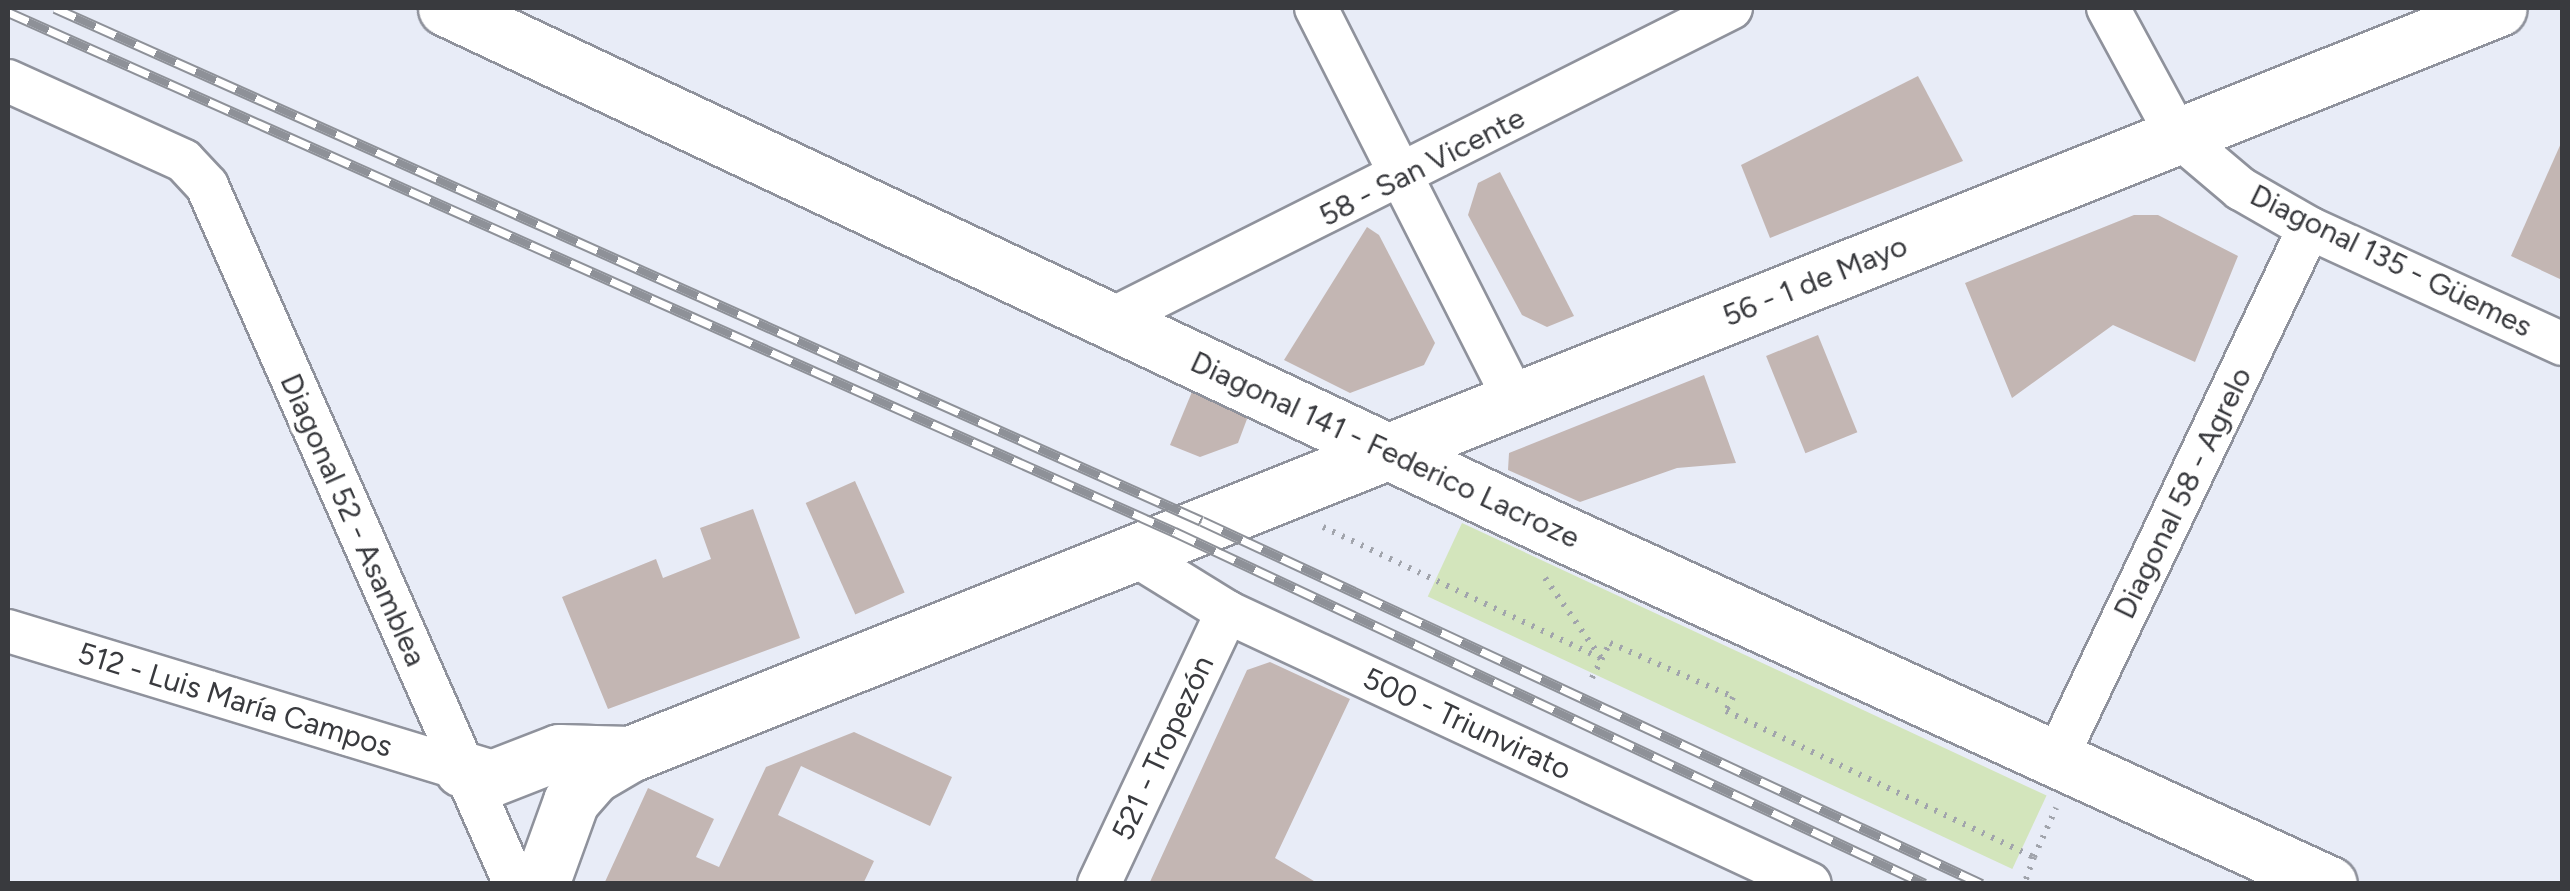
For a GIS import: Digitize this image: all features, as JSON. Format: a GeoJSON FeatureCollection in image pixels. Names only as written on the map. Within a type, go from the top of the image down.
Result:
{"type":"FeatureCollection","features":[{"type":"Feature","properties":{"kind":"main road","name":"Diagonal 141 - Federico Lacroze"},"geometry":{"type":"LineString","coordinates":[[446,8],[1544,525],[2328,884]]}},
{"type":"Feature","properties":{"kind":"main road","name":"56 - 1 de Mayo"},"geometry":{"type":"LineString","coordinates":[[630,754],[2500,8]]}},
{"type":"Feature","properties":{"kind":"main road"},"geometry":{"type":"LineString","coordinates":[[462,769],[492,778],[559,752],[630,754]]}},
{"type":"Feature","properties":{"kind":"main road"},"geometry":{"type":"LineString","coordinates":[[541,884],[571,801],[594,775],[630,754]]}},
{"type":"Feature","properties":{"kind":"street"},"geometry":{"type":"LineString","coordinates":[[1316,8],[1516,402]]}},
{"type":"Feature","properties":{"kind":"street","name":"58 - San Vicente"},"geometry":{"type":"LineString","coordinates":[[1110,320],[1404,178],[1731,8]]}},
{"type":"Feature","properties":{"kind":"street"},"geometry":{"type":"LineString","coordinates":[[2108,8],[2178,135]]}},
{"type":"Feature","properties":{"kind":"street","name":"Diagonal 52 - Asamblea"},"geometry":{"type":"LineString","coordinates":[[8,80],[184,161],[206,186],[514,884]]}},
{"type":"Feature","properties":{"kind":"street","name":"Diagonal 135 - Güemes"},"geometry":{"type":"LineString","coordinates":[[2178,135],[2241,188],[2309,228],[2562,344]]}},
{"type":"Feature","properties":{"kind":"street","name":"Diagonal 58 - Agrelo"},"geometry":{"type":"LineString","coordinates":[[2056,759],[2309,228]]}},
{"type":"Feature","properties":{"kind":"street","name":"500 - Triunvirato"},"geometry":{"type":"LineString","coordinates":[[1130,552],[1226,612],[1810,884]]}},
{"type":"Feature","properties":{"kind":"street","name":"521 - Tropezón"},"geometry":{"type":"LineString","coordinates":[[1099,884],[1226,612]]}},
{"type":"Feature","properties":{"kind":"street","name":"512 - Luis María Campos"},"geometry":{"type":"LineString","coordinates":[[8,631],[462,769]]}},
{"type":"Feature","properties":{"kind":"path"},"geometry":{"type":"LineString","coordinates":[[1264,500],[1602,659]]}},
{"type":"Feature","properties":{"kind":"path"},"geometry":{"type":"LineString","coordinates":[[1544,525],[1530,556],[1602,659]]}},
{"type":"Feature","properties":{"kind":"path"},"geometry":{"type":"LineString","coordinates":[[1592,678],[1610,643],[1733,698],[1726,711],[2034,857],[2024,884]]}},
{"type":"Feature","properties":{"kind":"green space"},"geometry":{"type":"Polygon","coordinates":[[[1462,523],[2047,796],[2012,869],[1428,596],[1462,523]]]}},
{"type":"Feature","properties":{"kind":"building"},"geometry":{"type":"Polygon","coordinates":[[[1918,76],[1963,161],[1770,238],[1741,165],[1918,76]]]}},
{"type":"Feature","properties":{"kind":"building"},"geometry":{"type":"Polygon","coordinates":[[[2562,141],[2562,280],[2511,256],[2562,141]]]}},
{"type":"Feature","properties":{"kind":"building"},"geometry":{"type":"Polygon","coordinates":[[[1500,172],[1574,316],[1547,327],[1522,315],[1468,215],[1478,183],[1500,172]]]}},
{"type":"Feature","properties":{"kind":"building"},"geometry":{"type":"Polygon","coordinates":[[[2134,215],[2158,215],[2238,256],[2195,362],[2113,325],[2012,398],[1965,283],[2134,215]]]}},
{"type":"Feature","properties":{"kind":"building"},"geometry":{"type":"Polygon","coordinates":[[[1367,227],[1379,235],[1435,343],[1424,365],[1350,393],[1284,360],[1367,227]]]}},
{"type":"Feature","properties":{"kind":"building"},"geometry":{"type":"Polygon","coordinates":[[[1818,335],[1857,432],[1805,453],[1766,356],[1818,335]]]}},
{"type":"Feature","properties":{"kind":"building"},"geometry":{"type":"Polygon","coordinates":[[[1704,375],[1736,463],[1677,468],[1580,502],[1508,470],[1509,453],[1704,375]]]}},
{"type":"Feature","properties":{"kind":"building"},"geometry":{"type":"Polygon","coordinates":[[[1194,387],[1250,411],[1238,443],[1200,457],[1170,445],[1194,387]]]}},
{"type":"Feature","properties":{"kind":"building"},"geometry":{"type":"Polygon","coordinates":[[[855,481],[905,592],[855,614],[806,503],[855,481]]]}},
{"type":"Feature","properties":{"kind":"building"},"geometry":{"type":"Polygon","coordinates":[[[753,509],[800,638],[608,709],[562,597],[656,559],[663,578],[711,559],[700,528],[753,509]]]}},
{"type":"Feature","properties":{"kind":"building"},"geometry":{"type":"Polygon","coordinates":[[[1270,662],[1350,699],[1275,858],[1319,884],[1149,884],[1247,670],[1270,662]]]}},
{"type":"Feature","properties":{"kind":"building"},"geometry":{"type":"Polygon","coordinates":[[[854,732],[952,777],[930,826],[801,766],[778,815],[874,861],[863,884],[604,884],[648,788],[714,819],[696,857],[719,867],[766,767],[854,732]]]}},
{"type":"Feature","properties":{"kind":"railway"},"geometry":{"type":"LineString","coordinates":[[55,8],[1202,521],[1982,884]]}},
{"type":"Feature","properties":{"kind":"railway"},"geometry":{"type":"LineString","coordinates":[[8,12],[1175,532],[1925,884]]}}]}
